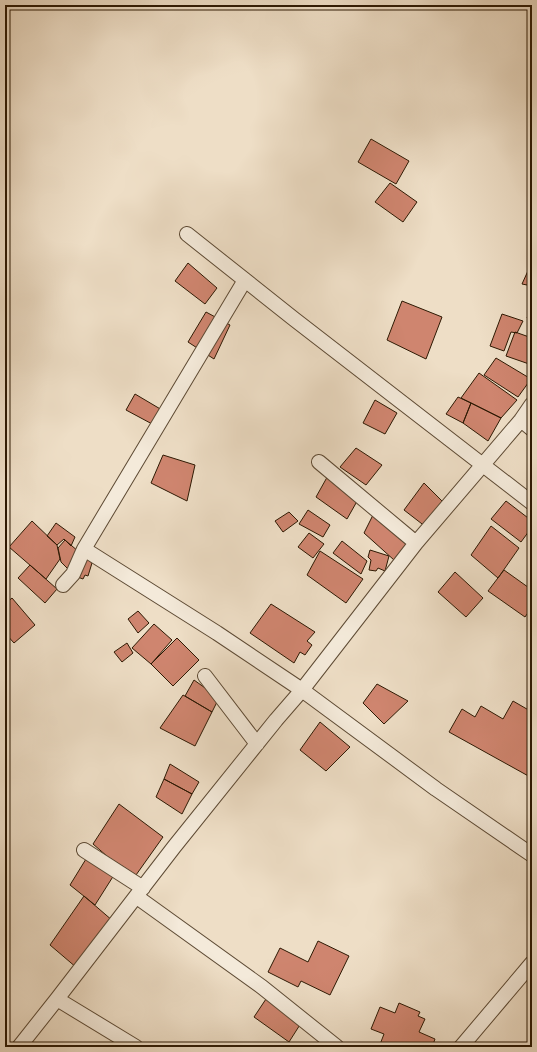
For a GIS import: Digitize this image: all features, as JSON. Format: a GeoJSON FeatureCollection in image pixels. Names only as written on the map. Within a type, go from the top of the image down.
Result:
{"type":"FeatureCollection","features":[{"type":"Feature","properties":{"kind":"street"},"geometry":{"type":"LineString","coordinates":[[187,234],[300,324],[532,502]]}},
{"type":"Feature","properties":{"kind":"street"},"geometry":{"type":"LineString","coordinates":[[63,585],[73,574],[84,549],[245,280]]}},
{"type":"Feature","properties":{"kind":"street"},"geometry":{"type":"LineString","coordinates":[[19,1047],[276,720],[302,690],[416,543],[483,464],[526,425],[532,404]]}},
{"type":"Feature","properties":{"kind":"street"},"geometry":{"type":"LineString","coordinates":[[319,462],[416,543]]}},
{"type":"Feature","properties":{"kind":"street"},"geometry":{"type":"LineString","coordinates":[[84,549],[217,633],[302,690],[436,789],[532,855]]}},
{"type":"Feature","properties":{"kind":"street"},"geometry":{"type":"LineString","coordinates":[[205,676],[257,744]]}},
{"type":"Feature","properties":{"kind":"street"},"geometry":{"type":"LineString","coordinates":[[84,850],[140,892],[337,1047]]}},
{"type":"Feature","properties":{"kind":"street"},"geometry":{"type":"LineString","coordinates":[[461,1047],[532,963]]}},
{"type":"Feature","properties":{"kind":"street"},"geometry":{"type":"LineString","coordinates":[[57,999],[136,1047]]}},
{"type":"Feature","properties":{"kind":"building"},"geometry":{"type":"Polygon","coordinates":[[[371,139],[409,161],[396,184],[358,162],[371,139]]]}},
{"type":"Feature","properties":{"kind":"building"},"geometry":{"type":"Polygon","coordinates":[[[390,183],[417,202],[403,222],[375,202],[390,183]]]}},
{"type":"Feature","properties":{"kind":"building"},"geometry":{"type":"Polygon","coordinates":[[[532,262],[532,286],[522,284],[532,262]]]}},
{"type":"Feature","properties":{"kind":"building"},"geometry":{"type":"Polygon","coordinates":[[[188,263],[217,288],[205,304],[175,281],[188,263]]]}},
{"type":"Feature","properties":{"kind":"building"},"geometry":{"type":"Polygon","coordinates":[[[402,301],[442,317],[426,359],[387,340],[402,301]]]}},
{"type":"Feature","properties":{"kind":"building"},"geometry":{"type":"Polygon","coordinates":[[[532,307],[532,321],[527,318],[532,307]]]}},
{"type":"Feature","properties":{"kind":"building"},"geometry":{"type":"Polygon","coordinates":[[[206,312],[230,325],[214,359],[188,342],[206,312]]]}},
{"type":"Feature","properties":{"kind":"building"},"geometry":{"type":"Polygon","coordinates":[[[502,314],[523,321],[517,333],[511,332],[504,351],[490,346],[502,314]]]}},
{"type":"Feature","properties":{"kind":"building"},"geometry":{"type":"Polygon","coordinates":[[[515,332],[532,338],[532,365],[506,356],[515,332]]]}},
{"type":"Feature","properties":{"kind":"building"},"geometry":{"type":"Polygon","coordinates":[[[496,358],[531,379],[518,397],[484,375],[496,358]]]}},
{"type":"Feature","properties":{"kind":"building"},"geometry":{"type":"Polygon","coordinates":[[[479,373],[517,400],[501,418],[461,398],[479,373]]]}},
{"type":"Feature","properties":{"kind":"building"},"geometry":{"type":"Polygon","coordinates":[[[135,394],[162,410],[154,425],[126,410],[135,394]]]}},
{"type":"Feature","properties":{"kind":"building"},"geometry":{"type":"Polygon","coordinates":[[[458,397],[471,403],[463,423],[446,414],[458,397]]]}},
{"type":"Feature","properties":{"kind":"building"},"geometry":{"type":"Polygon","coordinates":[[[375,400],[397,413],[385,434],[363,423],[375,400]]]}},
{"type":"Feature","properties":{"kind":"building"},"geometry":{"type":"Polygon","coordinates":[[[471,403],[501,418],[488,441],[463,423],[471,403]]]}},
{"type":"Feature","properties":{"kind":"building"},"geometry":{"type":"Polygon","coordinates":[[[356,448],[382,465],[366,485],[340,467],[356,448]]]}},
{"type":"Feature","properties":{"kind":"building"},"geometry":{"type":"Polygon","coordinates":[[[163,455],[195,465],[187,501],[151,483],[163,455]]]}},
{"type":"Feature","properties":{"kind":"building"},"geometry":{"type":"Polygon","coordinates":[[[330,472],[360,496],[347,519],[316,497],[330,472]]]}},
{"type":"Feature","properties":{"kind":"building"},"geometry":{"type":"Polygon","coordinates":[[[424,483],[445,504],[426,527],[404,510],[424,483]]]}},
{"type":"Feature","properties":{"kind":"building"},"geometry":{"type":"Polygon","coordinates":[[[506,501],[532,521],[532,527],[521,542],[491,519],[506,501]]]}},
{"type":"Feature","properties":{"kind":"building"},"geometry":{"type":"Polygon","coordinates":[[[308,510],[330,525],[323,537],[299,524],[308,510]]]}},
{"type":"Feature","properties":{"kind":"building"},"geometry":{"type":"Polygon","coordinates":[[[289,512],[298,521],[283,532],[275,521],[289,512]]]}},
{"type":"Feature","properties":{"kind":"building"},"geometry":{"type":"Polygon","coordinates":[[[374,513],[409,541],[394,560],[364,533],[374,513]]]}},
{"type":"Feature","properties":{"kind":"building"},"geometry":{"type":"Polygon","coordinates":[[[32,521],[57,545],[60,559],[46,579],[9,547],[32,521]]]}},
{"type":"Feature","properties":{"kind":"building"},"geometry":{"type":"Polygon","coordinates":[[[56,523],[75,537],[71,546],[64,539],[57,545],[47,536],[56,523]]]}},
{"type":"Feature","properties":{"kind":"building"},"geometry":{"type":"Polygon","coordinates":[[[491,526],[519,548],[498,578],[471,555],[491,526]]]}},
{"type":"Feature","properties":{"kind":"building"},"geometry":{"type":"Polygon","coordinates":[[[309,533],[324,544],[313,558],[298,547],[309,533]]]}},
{"type":"Feature","properties":{"kind":"building"},"geometry":{"type":"Polygon","coordinates":[[[65,540],[92,563],[88,576],[85,575],[83,579],[75,576],[61,562],[58,548],[65,540]]]}},
{"type":"Feature","properties":{"kind":"building"},"geometry":{"type":"Polygon","coordinates":[[[342,541],[367,561],[361,574],[333,553],[342,541]]]}},
{"type":"Feature","properties":{"kind":"building"},"geometry":{"type":"Polygon","coordinates":[[[370,550],[389,556],[385,571],[378,568],[376,571],[369,570],[371,560],[368,557],[370,550]]]}},
{"type":"Feature","properties":{"kind":"building"},"geometry":{"type":"Polygon","coordinates":[[[320,551],[363,579],[346,603],[307,575],[320,551]]]}},
{"type":"Feature","properties":{"kind":"building"},"geometry":{"type":"Polygon","coordinates":[[[30,565],[57,589],[45,603],[18,578],[30,565]]]}},
{"type":"Feature","properties":{"kind":"building"},"geometry":{"type":"Polygon","coordinates":[[[504,570],[532,590],[532,607],[525,617],[488,591],[504,570]]]}},
{"type":"Feature","properties":{"kind":"building"},"geometry":{"type":"Polygon","coordinates":[[[455,572],[483,598],[466,617],[438,592],[455,572]]]}},
{"type":"Feature","properties":{"kind":"building"},"geometry":{"type":"Polygon","coordinates":[[[12,598],[35,625],[14,643],[5,633],[5,604],[12,598]]]}},
{"type":"Feature","properties":{"kind":"building"},"geometry":{"type":"Polygon","coordinates":[[[271,604],[315,632],[307,641],[312,645],[305,655],[300,652],[294,663],[250,633],[271,604]]]}},
{"type":"Feature","properties":{"kind":"building"},"geometry":{"type":"Polygon","coordinates":[[[138,611],[149,623],[138,633],[128,619],[138,611]]]}},
{"type":"Feature","properties":{"kind":"building"},"geometry":{"type":"Polygon","coordinates":[[[154,624],[172,640],[151,664],[132,648],[154,624]]]}},
{"type":"Feature","properties":{"kind":"building"},"geometry":{"type":"Polygon","coordinates":[[[177,638],[199,660],[173,686],[151,664],[177,638]]]}},
{"type":"Feature","properties":{"kind":"building"},"geometry":{"type":"Polygon","coordinates":[[[127,643],[133,653],[122,662],[114,652],[127,643]]]}},
{"type":"Feature","properties":{"kind":"building"},"geometry":{"type":"Polygon","coordinates":[[[194,680],[219,698],[212,712],[185,696],[194,680]]]}},
{"type":"Feature","properties":{"kind":"building"},"geometry":{"type":"Polygon","coordinates":[[[377,684],[408,701],[384,724],[363,703],[377,684]]]}},
{"type":"Feature","properties":{"kind":"building"},"geometry":{"type":"Polygon","coordinates":[[[183,695],[212,712],[195,746],[160,728],[183,695]]]}},
{"type":"Feature","properties":{"kind":"building"},"geometry":{"type":"Polygon","coordinates":[[[513,701],[532,712],[532,778],[449,732],[462,709],[475,717],[481,706],[503,719],[513,701]]]}},
{"type":"Feature","properties":{"kind":"building"},"geometry":{"type":"Polygon","coordinates":[[[320,722],[350,747],[326,771],[300,750],[320,722]]]}},
{"type":"Feature","properties":{"kind":"building"},"geometry":{"type":"Polygon","coordinates":[[[170,764],[199,782],[192,794],[164,779],[170,764]]]}},
{"type":"Feature","properties":{"kind":"building"},"geometry":{"type":"Polygon","coordinates":[[[164,779],[192,794],[182,814],[156,797],[164,779]]]}},
{"type":"Feature","properties":{"kind":"building"},"geometry":{"type":"Polygon","coordinates":[[[119,804],[163,837],[136,875],[108,857],[93,844],[119,804]]]}},
{"type":"Feature","properties":{"kind":"building"},"geometry":{"type":"Polygon","coordinates":[[[86,859],[114,875],[95,905],[70,885],[86,859]]]}},
{"type":"Feature","properties":{"kind":"building"},"geometry":{"type":"Polygon","coordinates":[[[84,896],[113,921],[77,968],[50,945],[84,896]]]}},
{"type":"Feature","properties":{"kind":"building"},"geometry":{"type":"Polygon","coordinates":[[[318,941],[349,956],[330,995],[301,981],[298,987],[268,972],[280,948],[308,962],[318,941]]]}},
{"type":"Feature","properties":{"kind":"building"},"geometry":{"type":"Polygon","coordinates":[[[268,996],[303,1020],[289,1042],[254,1017],[268,996]]]}},
{"type":"Feature","properties":{"kind":"building"},"geometry":{"type":"Polygon","coordinates":[[[399,1003],[420,1012],[418,1016],[425,1019],[419,1032],[435,1039],[432,1047],[379,1047],[384,1034],[371,1029],[380,1007],[395,1013],[399,1003]]]}}]}
